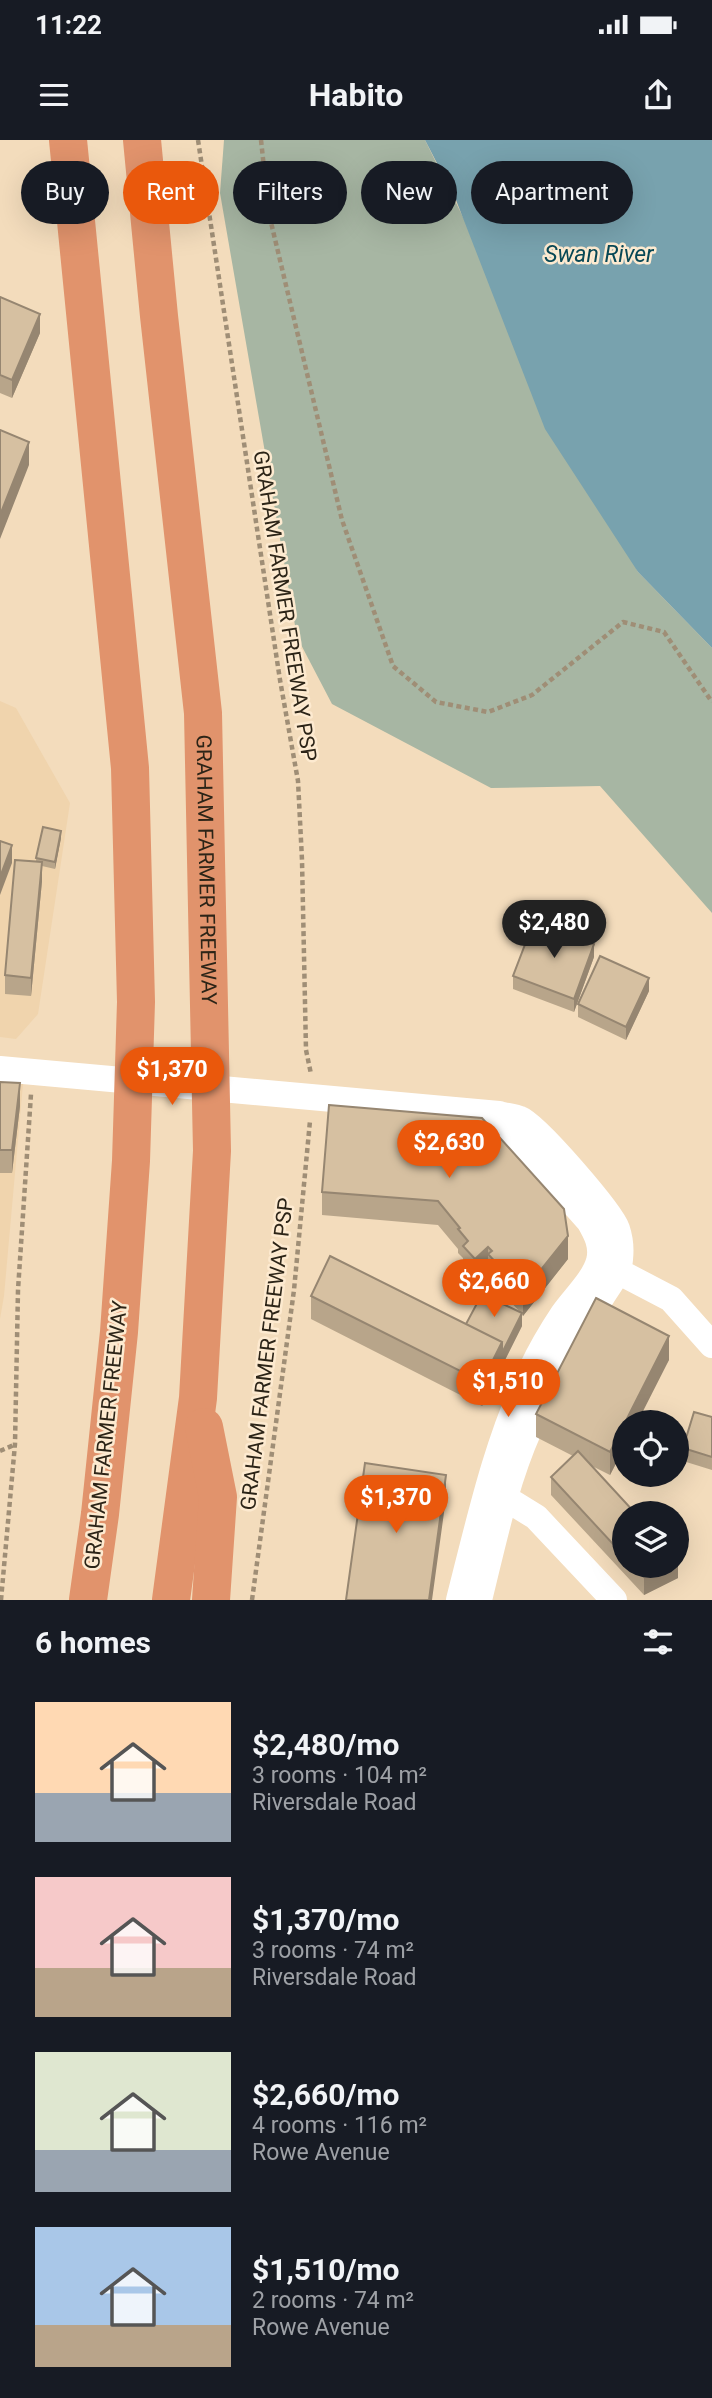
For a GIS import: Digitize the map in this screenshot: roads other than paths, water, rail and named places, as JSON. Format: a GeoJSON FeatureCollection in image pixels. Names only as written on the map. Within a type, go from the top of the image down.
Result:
{"type":"FeatureCollection","features":[{"type":"Feature","properties":{"kind":"highway","name":"GRAHAM FARMER FREEWAY"},"geometry":{"type":"LineString","coordinates":[[68,140],[130,768],[136,1002],[131,1161],[119,1332],[88,1600]]}},
{"type":"Feature","properties":{"kind":"highway","name":"GRAHAM FARMER FREEWAY"},"geometry":{"type":"LineString","coordinates":[[142,140],[204,713],[212,1150],[198,1398],[170,1600]]}},
{"type":"Feature","properties":{"kind":"highway"},"geometry":{"type":"LineString","coordinates":[[198,1398],[218,1497],[211,1600]]}},
{"type":"Feature","properties":{"kind":"street"},"geometry":{"type":"LineString","coordinates":[[0,1069],[499,1114],[510,1132],[589,1221],[608,1267],[671,1299],[712,1345]]}},
{"type":"Feature","properties":{"kind":"street"},"geometry":{"type":"LineString","coordinates":[[479,1600],[512,1413],[539,1354],[608,1267]]}},
{"type":"Feature","properties":{"kind":"street"},"geometry":{"type":"LineString","coordinates":[[459,1600],[496,1492]]}},
{"type":"Feature","properties":{"kind":"street"},"geometry":{"type":"LineString","coordinates":[[496,1492],[536,1517],[614,1600]]}},
{"type":"Feature","properties":{"kind":"water","name":"Swan River"},"geometry":{"type":"Polygon","coordinates":[[[425,140],[712,140],[712,648],[638,572],[545,429],[457,203],[457,161],[436,161],[425,140]]]}}]}
